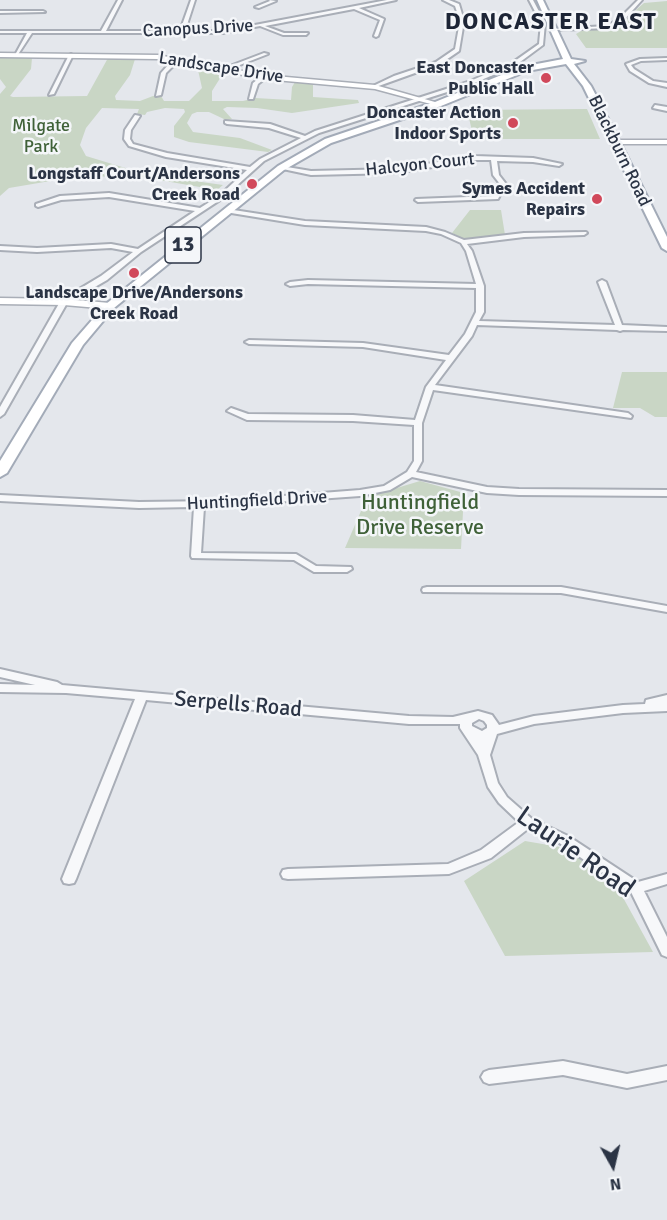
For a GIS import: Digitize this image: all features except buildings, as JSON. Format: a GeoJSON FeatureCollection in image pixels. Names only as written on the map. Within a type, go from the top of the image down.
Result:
{"type":"FeatureCollection","features":[{"type":"Feature","properties":{"kind":"main road","name":"Blackburn Road"},"geometry":{"type":"LineString","coordinates":[[540,0],[566,57],[587,87],[663,232],[667,248]]}},
{"type":"Feature","properties":{"kind":"main road"},"geometry":{"type":"LineString","coordinates":[[549,0],[554,10]]}},
{"type":"Feature","properties":{"kind":"main road"},"geometry":{"type":"LineString","coordinates":[[560,20],[570,38]]}},
{"type":"Feature","properties":{"kind":"main road","name":"Blackburn Road"},"geometry":{"type":"LineString","coordinates":[[566,57],[580,58],[588,80],[587,87]]}},
{"type":"Feature","properties":{"kind":"main road","name":"13"},"geometry":{"type":"LineString","coordinates":[[524,69],[538,61],[566,57]]}},
{"type":"Feature","properties":{"kind":"main road","name":"13"},"geometry":{"type":"LineString","coordinates":[[0,473],[78,343],[110,306],[281,168],[328,141],[438,104],[524,69],[566,57]]}},
{"type":"Feature","properties":{"kind":"street"},"geometry":{"type":"LineString","coordinates":[[103,32],[120,0]]}},
{"type":"Feature","properties":{"kind":"street"},"geometry":{"type":"LineString","coordinates":[[182,32],[193,0]]}},
{"type":"Feature","properties":{"kind":"street"},"geometry":{"type":"LineString","coordinates":[[257,7],[274,1],[271,0]]}},
{"type":"Feature","properties":{"kind":"street"},"geometry":{"type":"LineString","coordinates":[[365,0],[376,4]]}},
{"type":"Feature","properties":{"kind":"street","name":"Canopus Drive"},"geometry":{"type":"LineString","coordinates":[[0,32],[223,32],[394,0]]}},
{"type":"Feature","properties":{"kind":"street"},"geometry":{"type":"LineString","coordinates":[[375,87],[396,77],[438,63],[457,50],[462,21],[457,5],[445,0]]}},
{"type":"Feature","properties":{"kind":"street"},"geometry":{"type":"LineString","coordinates":[[0,414],[64,302],[104,278],[139,251],[221,197],[249,169],[262,160],[340,124],[470,83],[513,64],[541,45],[543,23],[531,0]]}},
{"type":"Feature","properties":{"kind":"street"},"geometry":{"type":"LineString","coordinates":[[555,29],[599,28],[614,25],[640,0]]}},
{"type":"Feature","properties":{"kind":"street"},"geometry":{"type":"LineString","coordinates":[[356,8],[382,19],[376,36]]}},
{"type":"Feature","properties":{"kind":"street"},"geometry":{"type":"LineString","coordinates":[[0,12],[43,12]]}},
{"type":"Feature","properties":{"kind":"street"},"geometry":{"type":"LineString","coordinates":[[262,26],[283,34],[306,34]]}},
{"type":"Feature","properties":{"kind":"street"},"geometry":{"type":"LineString","coordinates":[[17,55],[30,32]]}},
{"type":"Feature","properties":{"kind":"street"},"geometry":{"type":"LineString","coordinates":[[225,69],[266,54]]}},
{"type":"Feature","properties":{"kind":"street","name":"Landscape Drive"},"geometry":{"type":"LineString","coordinates":[[0,55],[123,56],[180,60],[264,76],[375,87],[438,104]]}},
{"type":"Feature","properties":{"kind":"street"},"geometry":{"type":"LineString","coordinates":[[51,93],[71,55]]}},
{"type":"Feature","properties":{"kind":"street"},"geometry":{"type":"LineString","coordinates":[[667,59],[640,60],[628,64],[632,70],[651,82],[667,85]]}},
{"type":"Feature","properties":{"kind":"street"},"geometry":{"type":"LineString","coordinates":[[158,95],[164,73],[180,60]]}},
{"type":"Feature","properties":{"kind":"street"},"geometry":{"type":"LineString","coordinates":[[251,98],[256,83],[264,76]]}},
{"type":"Feature","properties":{"kind":"street"},"geometry":{"type":"LineString","coordinates":[[655,107],[667,109]]}},
{"type":"Feature","properties":{"kind":"street"},"geometry":{"type":"LineString","coordinates":[[137,116],[128,130],[127,139],[131,145],[166,155],[249,169]]}},
{"type":"Feature","properties":{"kind":"street"},"geometry":{"type":"LineString","coordinates":[[227,122],[270,126],[306,138]]}},
{"type":"Feature","properties":{"kind":"street"},"geometry":{"type":"LineString","coordinates":[[616,142],[667,142]]}},
{"type":"Feature","properties":{"kind":"street"},"geometry":{"type":"LineString","coordinates":[[418,200],[496,198],[498,193],[502,193],[503,184],[496,175],[494,159]]}},
{"type":"Feature","properties":{"kind":"street","name":"Halcyon Court"},"geometry":{"type":"LineString","coordinates":[[281,168],[311,173],[396,171],[453,161],[494,159],[532,160],[559,164]]}},
{"type":"Feature","properties":{"kind":"street"},"geometry":{"type":"LineString","coordinates":[[38,204],[60,198],[109,195],[199,210]]}},
{"type":"Feature","properties":{"kind":"street"},"geometry":{"type":"LineString","coordinates":[[227,211],[305,223],[426,229],[443,233],[463,242],[524,235],[584,233]]}},
{"type":"Feature","properties":{"kind":"street"},"geometry":{"type":"LineString","coordinates":[[463,242],[469,251],[480,286],[480,312],[476,322],[430,387],[418,423],[418,461],[411,474],[487,490],[667,494]]}},
{"type":"Feature","properties":{"kind":"street"},"geometry":{"type":"LineString","coordinates":[[0,248],[37,250],[111,246],[139,251]]}},
{"type":"Feature","properties":{"kind":"street"},"geometry":{"type":"LineString","coordinates":[[290,284],[308,282],[480,286]]}},
{"type":"Feature","properties":{"kind":"street"},"geometry":{"type":"LineString","coordinates":[[602,282],[620,329]]}},
{"type":"Feature","properties":{"kind":"street"},"geometry":{"type":"LineString","coordinates":[[0,301],[64,302],[110,306]]}},
{"type":"Feature","properties":{"kind":"street"},"geometry":{"type":"LineString","coordinates":[[476,322],[667,329]]}},
{"type":"Feature","properties":{"kind":"street"},"geometry":{"type":"LineString","coordinates":[[249,342],[363,345],[450,358]]}},
{"type":"Feature","properties":{"kind":"street"},"geometry":{"type":"LineString","coordinates":[[430,387],[628,416]]}},
{"type":"Feature","properties":{"kind":"street"},"geometry":{"type":"LineString","coordinates":[[231,411],[247,417],[353,418],[418,423]]}},
{"type":"Feature","properties":{"kind":"street","name":"Huntingfield Drive"},"geometry":{"type":"LineString","coordinates":[[0,498],[140,505],[199,505],[360,493],[387,488],[411,474]]}},
{"type":"Feature","properties":{"kind":"street"},"geometry":{"type":"LineString","coordinates":[[199,505],[196,556],[296,556],[314,569],[347,568]]}},
{"type":"Feature","properties":{"kind":"street"},"geometry":{"type":"LineString","coordinates":[[427,590],[561,590],[667,609]]}},
{"type":"Feature","properties":{"kind":"street","name":"Serpells Road"},"geometry":{"type":"LineString","coordinates":[[0,673],[66,689]]}},
{"type":"Feature","properties":{"kind":"street","name":"Serpells Road"},"geometry":{"type":"LineString","coordinates":[[0,688],[66,689],[469,726]]}},
{"type":"Feature","properties":{"kind":"street"},"geometry":{"type":"LineString","coordinates":[[69,879],[142,696]]}},
{"type":"Feature","properties":{"kind":"street"},"geometry":{"type":"LineString","coordinates":[[623,709],[667,699]]}},
{"type":"Feature","properties":{"kind":"street"},"geometry":{"type":"LineString","coordinates":[[534,720],[488,718],[478,715],[469,726],[480,735],[534,720],[623,709],[667,707]]}},
{"type":"Feature","properties":{"kind":"street"},"geometry":{"type":"LineString","coordinates":[[484,755],[493,724],[488,718]]}},
{"type":"Feature","properties":{"kind":"street","name":"Laurie Road"},"geometry":{"type":"LineString","coordinates":[[469,726],[484,755],[489,778],[498,794],[528,822],[563,839],[636,888],[667,951]]}},
{"type":"Feature","properties":{"kind":"street"},"geometry":{"type":"LineString","coordinates":[[288,874],[449,869],[486,854],[528,822]]}},
{"type":"Feature","properties":{"kind":"street"},"geometry":{"type":"LineString","coordinates":[[636,888],[667,879]]}},
{"type":"Feature","properties":{"kind":"street"},"geometry":{"type":"LineString","coordinates":[[489,1077],[563,1068],[627,1081],[667,1073]]}},
{"type":"Feature","properties":{"kind":"green space"},"geometry":{"type":"Polygon","coordinates":[[[667,1],[667,48],[586,48],[576,34],[581,31],[617,26],[644,3],[667,1]]]}},
{"type":"Feature","properties":{"kind":"green space","name":"Milgate Park"},"geometry":{"type":"Polygon","coordinates":[[[0,58],[32,58],[31,69],[10,96],[13,97],[87,96],[108,58],[135,59],[130,75],[115,96],[116,100],[140,101],[153,96],[161,96],[164,101],[189,101],[202,88],[198,70],[206,68],[224,72],[212,91],[212,101],[243,101],[255,98],[291,100],[292,87],[295,82],[313,84],[313,97],[358,100],[359,103],[292,113],[227,107],[223,109],[232,119],[226,120],[209,112],[197,112],[192,114],[187,123],[193,132],[240,138],[272,150],[268,152],[189,142],[174,137],[174,126],[185,112],[184,109],[165,108],[147,112],[145,115],[137,114],[139,109],[102,108],[86,128],[80,145],[86,156],[145,174],[223,185],[217,190],[136,176],[74,177],[9,188],[0,196],[0,94],[6,87],[0,79],[0,58]]]}},
{"type":"Feature","properties":{"kind":"green space"},"geometry":{"type":"Polygon","coordinates":[[[587,109],[600,139],[474,139],[467,110],[587,109]]]}},
{"type":"Feature","properties":{"kind":"green space"},"geometry":{"type":"Polygon","coordinates":[[[470,210],[501,210],[505,235],[468,241],[452,233],[470,210]]]}},
{"type":"Feature","properties":{"kind":"green space"},"geometry":{"type":"Polygon","coordinates":[[[622,372],[667,372],[667,417],[655,417],[640,408],[613,408],[622,372]]]}},
{"type":"Feature","properties":{"kind":"green space","name":"Huntingfield Drive Reserve"},"geometry":{"type":"Polygon","coordinates":[[[420,481],[464,493],[461,549],[345,548],[367,497],[420,481]]]}},
{"type":"Feature","properties":{"kind":"green space"},"geometry":{"type":"Polygon","coordinates":[[[525,841],[566,848],[620,892],[653,952],[505,956],[464,881],[525,841]]]}},
{"type":"Feature","properties":{"kind":"place","name":"East Doncaster Public Hall"},"geometry":{"type":"Point","coordinates":[546,78]}},
{"type":"Feature","properties":{"kind":"place","name":"Doncaster Action Indoor Sports"},"geometry":{"type":"Point","coordinates":[513,123]}},
{"type":"Feature","properties":{"kind":"place","name":"Longstaff Court/Andersons Creek Road"},"geometry":{"type":"Point","coordinates":[252,184]}},
{"type":"Feature","properties":{"kind":"place","name":"Symes Accident Repairs"},"geometry":{"type":"Point","coordinates":[597,199]}},
{"type":"Feature","properties":{"kind":"place","name":"Landscape Drive/Andersons Creek Road"},"geometry":{"type":"Point","coordinates":[134,273]}},
{"type":"Feature","properties":{"kind":"district","name":"DONCASTER EAST"},"geometry":{"type":"Point","coordinates":[551,23]}}]}
